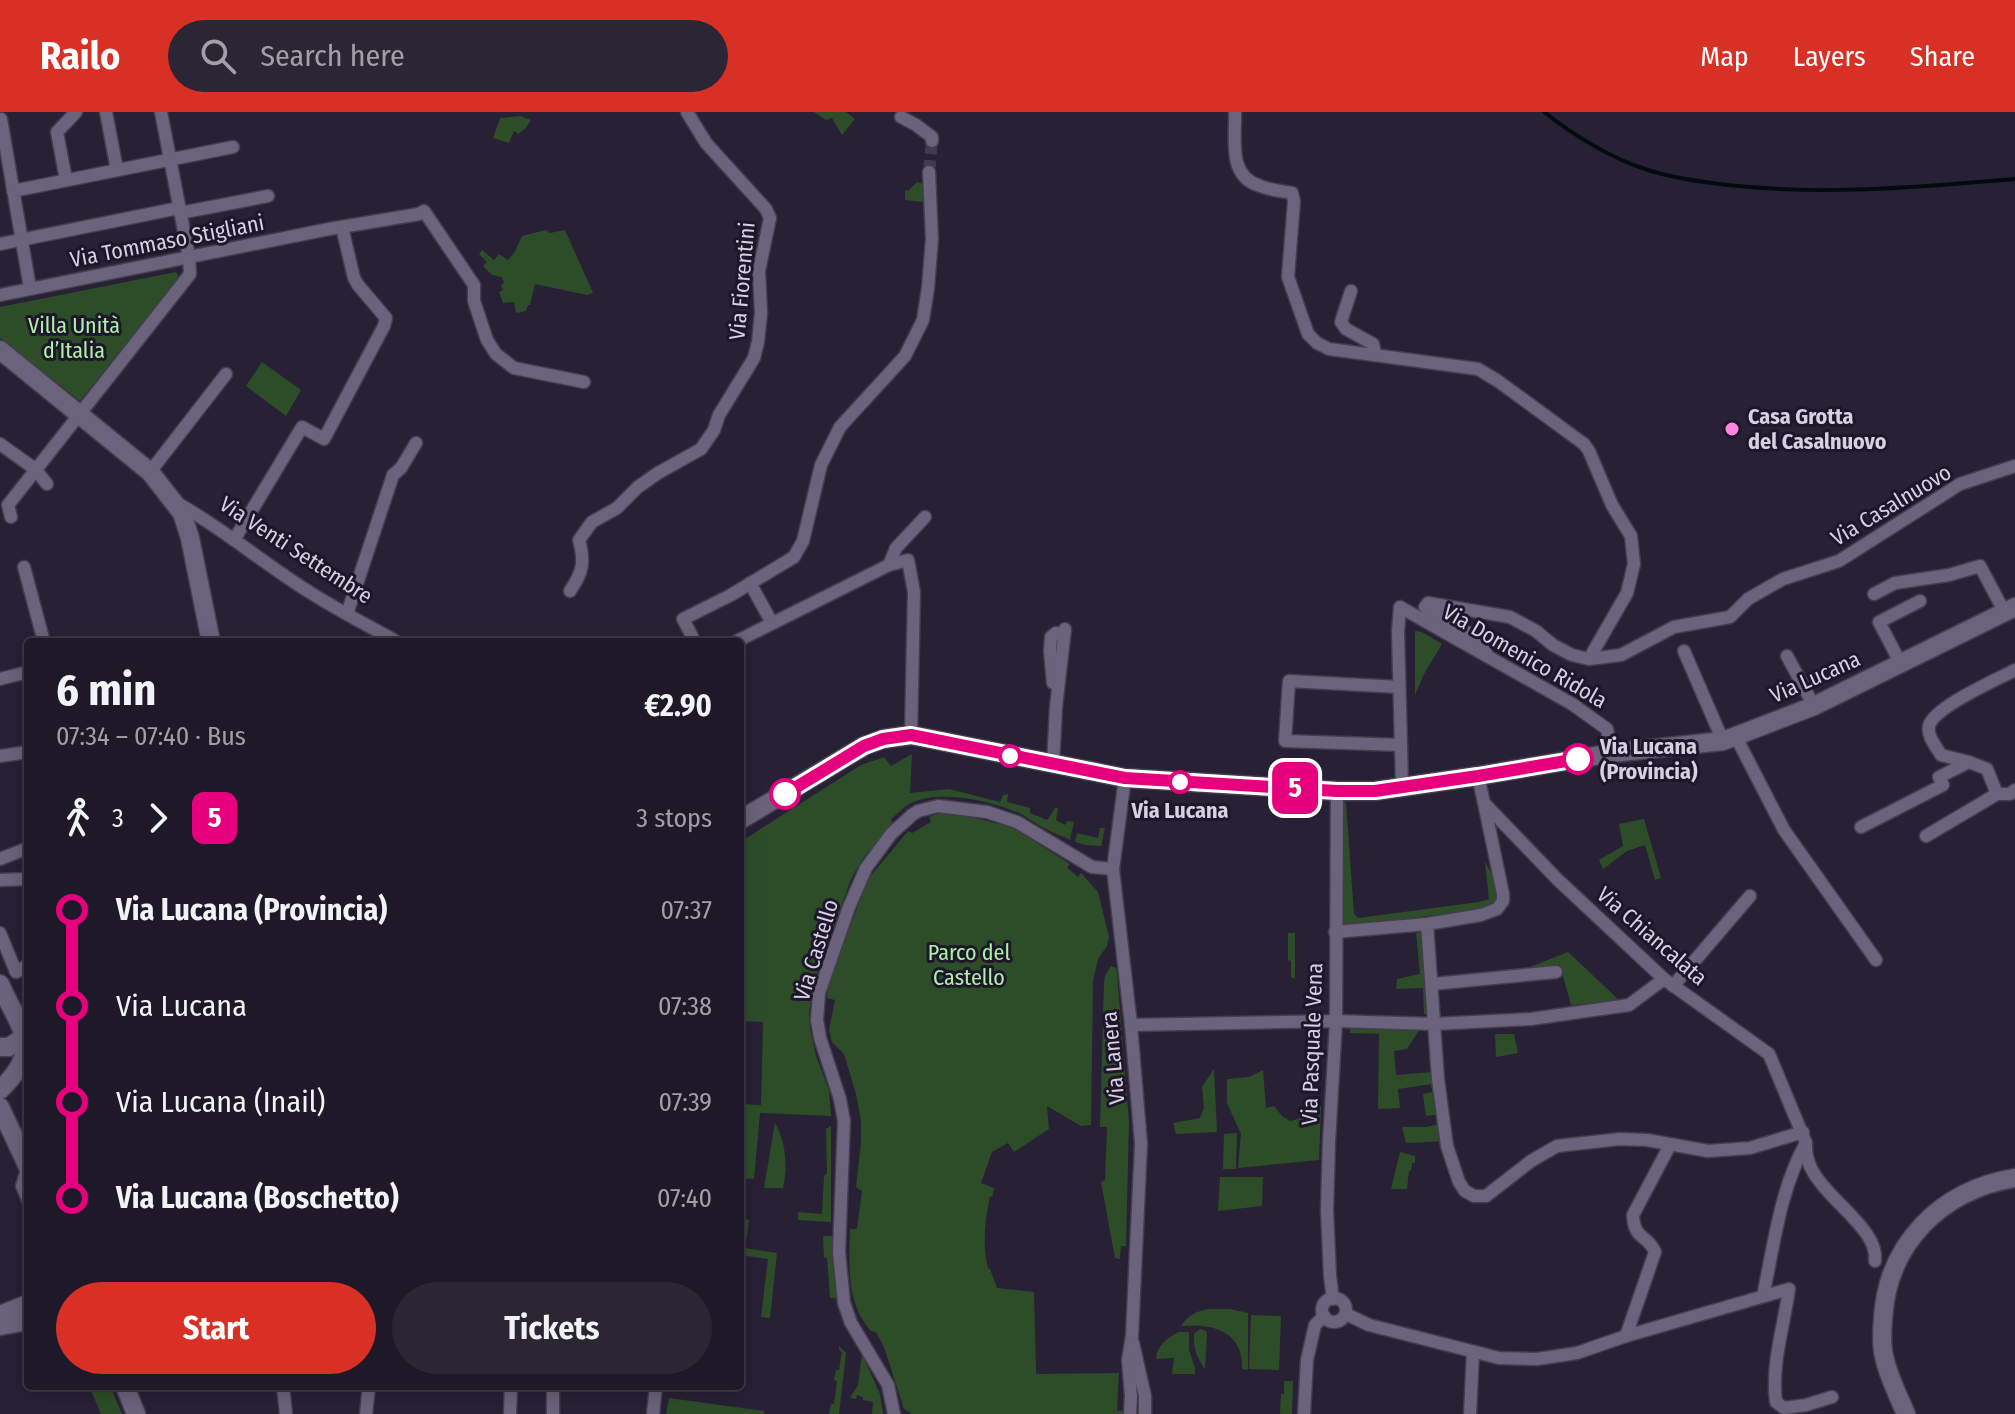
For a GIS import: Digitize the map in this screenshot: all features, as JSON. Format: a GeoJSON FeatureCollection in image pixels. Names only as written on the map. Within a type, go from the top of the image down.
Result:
{"type":"FeatureCollection","features":[{"type":"Feature","properties":{"kind":"street"},"geometry":{"type":"LineString","coordinates":[[8,112],[0,120],[30,288]]}},
{"type":"Feature","properties":{"kind":"street"},"geometry":{"type":"LineString","coordinates":[[66,180],[57,132],[76,112]]}},
{"type":"Feature","properties":{"kind":"street"},"geometry":{"type":"LineString","coordinates":[[106,112],[117,170]]}},
{"type":"Feature","properties":{"kind":"street"},"geometry":{"type":"LineString","coordinates":[[11,517],[8,505],[190,274],[161,112]]}},
{"type":"Feature","properties":{"kind":"street","name":"Via Fiorentini"},"geometry":{"type":"LineString","coordinates":[[570,591],[580,575],[583,550],[579,540],[583,533],[592,522],[617,508],[638,487],[705,446],[719,415],[754,358],[758,342],[761,313],[759,271],[770,218],[766,209],[706,143],[687,112]]}},
{"type":"Feature","properties":{"kind":"street"},"geometry":{"type":"LineString","coordinates":[[1235,112],[1236,158],[1243,177],[1261,187],[1292,193],[1288,277],[1308,334],[1329,349],[1478,369],[1498,381],[1584,444],[1612,505],[1631,536],[1634,564],[1627,593],[1589,659],[1572,655],[1553,645],[1536,631],[1510,617],[1428,603],[1425,607],[1428,610],[1479,639],[1487,655]]}},
{"type":"Feature","properties":{"kind":"street"},"geometry":{"type":"LineString","coordinates":[[901,117],[932,137],[932,141]]}},
{"type":"Feature","properties":{"kind":"street"},"geometry":{"type":"LineString","coordinates":[[13,191],[233,147]]}},
{"type":"Feature","properties":{"kind":"street"},"geometry":{"type":"LineString","coordinates":[[693,638],[683,619],[731,595],[794,557],[803,541],[821,465],[840,427],[905,356],[923,320],[928,288],[932,239],[929,172]]}},
{"type":"Feature","properties":{"kind":"street"},"geometry":{"type":"LineString","coordinates":[[0,244],[268,196]]}},
{"type":"Feature","properties":{"kind":"street","name":"Via Tommaso Stigliani"},"geometry":{"type":"LineString","coordinates":[[0,295],[424,211],[474,285],[474,301],[487,340],[496,354],[514,368],[584,382]]}},
{"type":"Feature","properties":{"kind":"street"},"geometry":{"type":"LineString","coordinates":[[234,540],[302,427],[324,439],[384,326],[386,318],[354,278],[342,227]]}},
{"type":"Feature","properties":{"kind":"street"},"geometry":{"type":"LineString","coordinates":[[1351,291],[1341,322],[1346,329],[1373,344],[1375,354]]}},
{"type":"Feature","properties":{"kind":"street"},"geometry":{"type":"LineString","coordinates":[[0,350],[150,472],[177,506],[190,538],[206,638]]}},
{"type":"Feature","properties":{"kind":"street"},"geometry":{"type":"LineString","coordinates":[[0,361],[24,371]]}},
{"type":"Feature","properties":{"kind":"street"},"geometry":{"type":"LineString","coordinates":[[150,472],[226,374]]}},
{"type":"Feature","properties":{"kind":"street"},"geometry":{"type":"LineString","coordinates":[[347,614],[393,475],[401,468],[416,443]]}},
{"type":"Feature","properties":{"kind":"street"},"geometry":{"type":"LineString","coordinates":[[0,444],[35,469],[47,484]]}},
{"type":"Feature","properties":{"kind":"street","name":"Via Casalnuovo"},"geometry":{"type":"LineString","coordinates":[[1589,659],[1621,655],[1674,627],[1730,617],[1748,599],[1783,579],[1839,561],[1960,484],[2015,466]]}},
{"type":"Feature","properties":{"kind":"street","name":"Via Venti Settembre"},"geometry":{"type":"LineString","coordinates":[[177,506],[207,520],[302,587],[389,638]]}},
{"type":"Feature","properties":{"kind":"street"},"geometry":{"type":"LineString","coordinates":[[889,565],[896,548],[925,517]]}},
{"type":"Feature","properties":{"kind":"street"},"geometry":{"type":"LineString","coordinates":[[743,638],[889,565],[908,560],[914,592],[911,735]]}},
{"type":"Feature","properties":{"kind":"street"},"geometry":{"type":"LineString","coordinates":[[1874,594],[1895,583],[1949,575],[1980,566],[2010,610]]}},
{"type":"Feature","properties":{"kind":"street"},"geometry":{"type":"LineString","coordinates":[[24,567],[43,638]]}},
{"type":"Feature","properties":{"kind":"street"},"geometry":{"type":"LineString","coordinates":[[750,583],[772,623]]}},
{"type":"Feature","properties":{"kind":"street"},"geometry":{"type":"LineString","coordinates":[[1901,664],[1879,622],[1920,601]]}},
{"type":"Feature","properties":{"kind":"street","name":"Via Domenico Ridola"},"geometry":{"type":"LineString","coordinates":[[1399,687],[1400,607],[1572,704],[1607,729],[1612,753]]}},
{"type":"Feature","properties":{"kind":"street","name":"Via Lucana"},"geometry":{"type":"LineString","coordinates":[[744,818],[864,746],[883,739],[911,735],[1125,778],[1337,791],[1375,791],[1612,753],[1729,739],[1814,706],[2010,610]]}},
{"type":"Feature","properties":{"kind":"street"},"geometry":{"type":"LineString","coordinates":[[1053,764],[1064,632]]}},
{"type":"Feature","properties":{"kind":"street"},"geometry":{"type":"LineString","coordinates":[[1684,651],[1729,739],[1784,830],[1876,960]]}},
{"type":"Feature","properties":{"kind":"street"},"geometry":{"type":"LineString","coordinates":[[1787,656],[1814,706]]}},
{"type":"Feature","properties":{"kind":"street"},"geometry":{"type":"LineString","coordinates":[[1997,794],[1987,769],[1941,755],[1929,735],[1930,724],[1941,710],[2015,670]]}},
{"type":"Feature","properties":{"kind":"street"},"geometry":{"type":"LineString","coordinates":[[0,679],[24,673]]}},
{"type":"Feature","properties":{"kind":"street"},"geometry":{"type":"LineString","coordinates":[[1401,745],[1285,741],[1289,681],[1399,687],[1401,745],[1402,786]]}},
{"type":"Feature","properties":{"kind":"street"},"geometry":{"type":"LineString","coordinates":[[0,756],[24,753]]}},
{"type":"Feature","properties":{"kind":"street"},"geometry":{"type":"LineString","coordinates":[[1861,827],[1943,785],[1939,777],[1969,762]]}},
{"type":"Feature","properties":{"kind":"street"},"geometry":{"type":"LineString","coordinates":[[1335,932],[1427,924],[1481,915],[1497,909],[1503,901],[1501,879],[1478,776]]}},
{"type":"Feature","properties":{"kind":"street","name":"Via Lanera"},"geometry":{"type":"LineString","coordinates":[[1125,778],[1113,869],[1141,1144],[1132,1336],[1128,1360],[1130,1414]]}},
{"type":"Feature","properties":{"kind":"street"},"geometry":{"type":"LineString","coordinates":[[1926,836],[1997,794],[2010,794],[2015,790]]}},
{"type":"Feature","properties":{"kind":"street","name":"Via Pasquale Vena"},"geometry":{"type":"LineString","coordinates":[[1333,1299],[1327,1210],[1336,1021],[1337,791]]}},
{"type":"Feature","properties":{"kind":"street","name":"Via Chiancalata"},"geometry":{"type":"LineString","coordinates":[[1484,803],[1557,879],[1668,983],[1769,1054],[1803,1133],[1807,1158],[1814,1172],[1865,1231],[1876,1251],[1875,1261]]}},
{"type":"Feature","properties":{"kind":"street","name":"Via Castello"},"geometry":{"type":"LineString","coordinates":[[894,1414],[888,1385],[851,1323],[844,1303],[839,1252],[844,1121],[817,1020],[819,993],[849,907],[866,868],[891,834],[918,811],[938,806],[960,807],[1004,817],[1092,867],[1113,869]]}},
{"type":"Feature","properties":{"kind":"street"},"geometry":{"type":"LineString","coordinates":[[7,857],[24,879]]}},
{"type":"Feature","properties":{"kind":"street"},"geometry":{"type":"LineString","coordinates":[[0,880],[24,879]]}},
{"type":"Feature","properties":{"kind":"street"},"geometry":{"type":"LineString","coordinates":[[1131,1025],[1336,1021],[1434,1024],[1531,1019],[1629,1005],[1668,983],[1750,896]]}},
{"type":"Feature","properties":{"kind":"street"},"geometry":{"type":"LineString","coordinates":[[1427,924],[1438,1079],[1447,1146],[1465,1191],[1474,1196],[1486,1196],[1531,1161],[1557,1146],[1620,1139],[1647,1140],[1708,1151],[1750,1148],[1803,1133],[1783,1203],[1763,1296]]}},
{"type":"Feature","properties":{"kind":"street"},"geometry":{"type":"LineString","coordinates":[[0,933],[16,972],[24,967]]}},
{"type":"Feature","properties":{"kind":"street"},"geometry":{"type":"LineString","coordinates":[[1432,984],[1556,972]]}},
{"type":"Feature","properties":{"kind":"street"},"geometry":{"type":"LineString","coordinates":[[0,984],[24,1037],[9,1047],[0,1047]]}},
{"type":"Feature","properties":{"kind":"street"},"geometry":{"type":"LineString","coordinates":[[0,1090],[14,1076],[24,1055]]}},
{"type":"Feature","properties":{"kind":"street"},"geometry":{"type":"LineString","coordinates":[[0,1107],[24,1158]]}},
{"type":"Feature","properties":{"kind":"street"},"geometry":{"type":"LineString","coordinates":[[1626,1336],[1655,1252],[1634,1227],[1633,1215],[1670,1145]]}},
{"type":"Feature","properties":{"kind":"street"},"geometry":{"type":"LineString","coordinates":[[1906,1414],[1884,1356],[1884,1297],[1891,1276],[1905,1246],[1922,1225],[1947,1204],[1975,1189],[2015,1178]]}},
{"type":"Feature","properties":{"kind":"street"},"geometry":{"type":"LineString","coordinates":[[1346,1314],[1369,1325],[1473,1352],[1499,1358],[1537,1359],[1577,1353],[1789,1289],[1778,1350],[1776,1402],[1784,1408],[1832,1397]]}},
{"type":"Feature","properties":{"kind":"street"},"geometry":{"type":"LineString","coordinates":[[1333,1299],[1344,1303],[1346,1314],[1341,1321],[1329,1321],[1324,1316],[1324,1305],[1333,1299]]}},
{"type":"Feature","properties":{"kind":"street"},"geometry":{"type":"LineString","coordinates":[[0,1315],[24,1309]]}},
{"type":"Feature","properties":{"kind":"street"},"geometry":{"type":"LineString","coordinates":[[0,1326],[24,1310]]}},
{"type":"Feature","properties":{"kind":"street"},"geometry":{"type":"LineString","coordinates":[[1304,1414],[1307,1360],[1315,1325],[1324,1316]]}},
{"type":"Feature","properties":{"kind":"street","name":"Via Lanera"},"geometry":{"type":"LineString","coordinates":[[1132,1336],[1145,1396],[1145,1414]]}},
{"type":"Feature","properties":{"kind":"street"},"geometry":{"type":"LineString","coordinates":[[1470,1414],[1473,1352]]}},
{"type":"Feature","properties":{"kind":"street"},"geometry":{"type":"LineString","coordinates":[[127,1390],[136,1414]]}},
{"type":"Feature","properties":{"kind":"street"},"geometry":{"type":"LineString","coordinates":[[283,1390],[286,1414]]}},
{"type":"Feature","properties":{"kind":"street"},"geometry":{"type":"LineString","coordinates":[[366,1414],[369,1390]]}},
{"type":"Feature","properties":{"kind":"street"},"geometry":{"type":"LineString","coordinates":[[510,1414],[511,1390]]}},
{"type":"Feature","properties":{"kind":"street"},"geometry":{"type":"LineString","coordinates":[[553,1390],[553,1414]]}},
{"type":"Feature","properties":{"kind":"street"},"geometry":{"type":"LineString","coordinates":[[653,1414],[656,1390]]}},
{"type":"Feature","properties":{"kind":"green space"},"geometry":{"type":"Polygon","coordinates":[[[814,112],[846,112],[855,119],[842,135],[832,118],[826,120],[814,112]]]}},
{"type":"Feature","properties":{"kind":"green space"},"geometry":{"type":"Polygon","coordinates":[[[520,116],[531,120],[518,134],[514,131],[509,143],[493,138],[500,118],[520,116]]]}},
{"type":"Feature","properties":{"kind":"green space"},"geometry":{"type":"Polygon","coordinates":[[[917,182],[923,184],[923,202],[905,200],[905,190],[908,191],[917,182]]]}},
{"type":"Feature","properties":{"kind":"green space"},"geometry":{"type":"Polygon","coordinates":[[[546,230],[550,233],[565,230],[593,293],[587,295],[535,284],[530,305],[526,311],[516,313],[514,302],[503,303],[499,292],[503,290],[502,277],[492,275],[483,266],[487,262],[479,254],[482,250],[494,260],[499,254],[508,260],[522,236],[546,230]]]}},
{"type":"Feature","properties":{"kind":"green space","name":"Villa Unità d’Italia"},"geometry":{"type":"Polygon","coordinates":[[[176,272],[179,277],[80,401],[0,338],[0,307],[176,272]]]}},
{"type":"Feature","properties":{"kind":"green space"},"geometry":{"type":"Polygon","coordinates":[[[262,362],[301,390],[286,416],[246,386],[262,362]]]}},
{"type":"Feature","properties":{"kind":"green space"},"geometry":{"type":"Polygon","coordinates":[[[1415,631],[1442,644],[1415,695],[1415,631]]]}},
{"type":"Feature","properties":{"kind":"green space"},"geometry":{"type":"Polygon","coordinates":[[[912,754],[910,793],[949,789],[1000,802],[1003,795],[1008,794],[1007,802],[1030,808],[1030,813],[1047,820],[1058,808],[1056,820],[1065,825],[1067,821],[1074,822],[1070,840],[1009,809],[966,798],[923,799],[908,805],[891,819],[893,824],[863,858],[851,879],[814,981],[809,1012],[810,1029],[829,1090],[831,1116],[760,1113],[754,1179],[744,1178],[744,1104],[761,1105],[763,1022],[744,1021],[744,839],[861,765],[884,757],[891,766],[912,754]]]}},
{"type":"Feature","properties":{"kind":"green space"},"geometry":{"type":"Polygon","coordinates":[[[1341,803],[1346,803],[1354,914],[1358,918],[1489,899],[1485,862],[1499,886],[1496,902],[1489,908],[1341,927],[1341,803]]]}},
{"type":"Feature","properties":{"kind":"green space","name":"Parco del Castello"},"geometry":{"type":"Polygon","coordinates":[[[940,813],[958,814],[1012,827],[1070,864],[1067,868],[1078,877],[1081,873],[1098,892],[1109,937],[1098,959],[1093,981],[1091,1125],[1081,1126],[1047,1106],[1049,1129],[1014,1152],[1008,1143],[992,1152],[981,1183],[994,1188],[988,1205],[985,1241],[988,1268],[997,1288],[1034,1292],[1036,1374],[1119,1373],[1117,1411],[1129,1410],[1128,1414],[912,1414],[904,1409],[884,1347],[876,1332],[871,1331],[863,1320],[853,1296],[850,1229],[857,1229],[862,1191],[856,1187],[861,1121],[844,1054],[832,1042],[829,1030],[835,1000],[827,998],[828,986],[868,879],[908,831],[912,833],[931,822],[929,817],[940,813]]]}},
{"type":"Feature","properties":{"kind":"green space"},"geometry":{"type":"Polygon","coordinates":[[[1644,819],[1661,878],[1655,880],[1645,845],[1627,851],[1603,869],[1599,860],[1623,846],[1619,824],[1644,819]]]}},
{"type":"Feature","properties":{"kind":"green space"},"geometry":{"type":"Polygon","coordinates":[[[1100,828],[1105,828],[1101,846],[1075,842],[1077,833],[1098,838],[1100,828]]]}},
{"type":"Feature","properties":{"kind":"green space"},"geometry":{"type":"Polygon","coordinates":[[[1427,930],[1434,1013],[1424,1014],[1423,988],[1396,989],[1397,979],[1420,974],[1416,933],[1427,930]]]}},
{"type":"Feature","properties":{"kind":"green space"},"geometry":{"type":"Polygon","coordinates":[[[1288,933],[1295,933],[1295,978],[1291,978],[1291,961],[1288,960],[1288,933]]]}},
{"type":"Feature","properties":{"kind":"green space"},"geometry":{"type":"Polygon","coordinates":[[[1568,952],[1620,1001],[1571,1005],[1560,965],[1525,969],[1568,952]]]}},
{"type":"Feature","properties":{"kind":"green space"},"geometry":{"type":"Polygon","coordinates":[[[1111,966],[1116,968],[1117,973],[1129,1122],[1126,1246],[1121,1246],[1120,1259],[1115,1258],[1101,1182],[1105,1180],[1107,1127],[1100,1127],[1104,983],[1111,966]]]}},
{"type":"Feature","properties":{"kind":"green space"},"geometry":{"type":"Polygon","coordinates":[[[1350,1021],[1423,1024],[1407,1049],[1394,1051],[1396,1075],[1432,1072],[1429,1046],[1436,1042],[1439,1083],[1398,1089],[1400,1108],[1378,1109],[1379,1034],[1350,1033],[1350,1021]]]}},
{"type":"Feature","properties":{"kind":"green space"},"geometry":{"type":"Polygon","coordinates":[[[1495,1034],[1514,1034],[1518,1053],[1496,1057],[1495,1034]]]}},
{"type":"Feature","properties":{"kind":"green space"},"geometry":{"type":"Polygon","coordinates":[[[1214,1069],[1217,1132],[1176,1134],[1173,1123],[1200,1118],[1204,1108],[1202,1087],[1214,1069]]]}},
{"type":"Feature","properties":{"kind":"green space"},"geometry":{"type":"Polygon","coordinates":[[[1263,1070],[1266,1108],[1274,1106],[1290,1121],[1298,1119],[1307,1109],[1321,1105],[1319,1160],[1238,1168],[1241,1134],[1227,1103],[1227,1079],[1249,1077],[1263,1070]]]}},
{"type":"Feature","properties":{"kind":"green space"},"geometry":{"type":"Polygon","coordinates":[[[1440,1090],[1443,1114],[1426,1116],[1423,1094],[1440,1090]]]}},
{"type":"Feature","properties":{"kind":"green space"},"geometry":{"type":"Polygon","coordinates":[[[775,1123],[784,1146],[785,1180],[783,1188],[764,1188],[775,1123]]]}},
{"type":"Feature","properties":{"kind":"green space"},"geometry":{"type":"Polygon","coordinates":[[[1444,1123],[1447,1141],[1406,1143],[1402,1127],[1444,1123]]]}},
{"type":"Feature","properties":{"kind":"green space"},"geometry":{"type":"Polygon","coordinates":[[[831,1126],[831,1222],[798,1220],[798,1212],[822,1214],[824,1176],[827,1174],[826,1129],[831,1126]]]}},
{"type":"Feature","properties":{"kind":"green space"},"geometry":{"type":"Polygon","coordinates":[[[1237,1133],[1236,1169],[1223,1169],[1224,1134],[1237,1133]]]}},
{"type":"Feature","properties":{"kind":"green space"},"geometry":{"type":"Polygon","coordinates":[[[1400,1152],[1415,1156],[1415,1163],[1409,1171],[1407,1189],[1391,1189],[1400,1152]]]}},
{"type":"Feature","properties":{"kind":"green space"},"geometry":{"type":"Polygon","coordinates":[[[1220,1177],[1263,1177],[1262,1206],[1218,1211],[1220,1177]]]}},
{"type":"Feature","properties":{"kind":"green space"},"geometry":{"type":"Polygon","coordinates":[[[744,1219],[749,1220],[745,1248],[777,1253],[770,1318],[761,1317],[768,1259],[744,1256],[744,1219]]]}},
{"type":"Feature","properties":{"kind":"green space"},"geometry":{"type":"Polygon","coordinates":[[[823,1236],[832,1236],[838,1298],[830,1298],[823,1236]]]}},
{"type":"Feature","properties":{"kind":"green space"},"geometry":{"type":"Polygon","coordinates":[[[1209,1309],[1248,1313],[1248,1370],[1242,1369],[1238,1346],[1224,1332],[1204,1326],[1181,1326],[1193,1314],[1209,1309]]]}},
{"type":"Feature","properties":{"kind":"green space"},"geometry":{"type":"Polygon","coordinates":[[[1251,1315],[1281,1316],[1279,1370],[1249,1369],[1251,1315]]]}},
{"type":"Feature","properties":{"kind":"green space"},"geometry":{"type":"Polygon","coordinates":[[[1200,1329],[1207,1335],[1205,1369],[1194,1344],[1194,1334],[1200,1329]]]}},
{"type":"Feature","properties":{"kind":"green space"},"geometry":{"type":"Polygon","coordinates":[[[1179,1332],[1189,1332],[1189,1350],[1195,1374],[1172,1374],[1174,1358],[1156,1359],[1163,1342],[1179,1332]]]}},
{"type":"Feature","properties":{"kind":"green space"},"geometry":{"type":"Polygon","coordinates":[[[839,1346],[846,1353],[839,1414],[829,1414],[831,1404],[834,1404],[837,1381],[834,1380],[842,1352],[839,1346]]]}},
{"type":"Feature","properties":{"kind":"green space"},"geometry":{"type":"Polygon","coordinates":[[[862,1354],[880,1394],[883,1414],[872,1414],[873,1402],[863,1400],[863,1397],[857,1395],[856,1399],[850,1398],[858,1385],[862,1354]]]}},
{"type":"Feature","properties":{"kind":"green space"},"geometry":{"type":"Polygon","coordinates":[[[1284,1381],[1293,1381],[1292,1414],[1280,1414],[1284,1381]]]}},
{"type":"Feature","properties":{"kind":"green space"},"geometry":{"type":"Polygon","coordinates":[[[91,1390],[112,1390],[122,1414],[101,1414],[91,1390]]]}},
{"type":"Feature","properties":{"kind":"green space"},"geometry":{"type":"Polygon","coordinates":[[[669,1398],[764,1411],[764,1414],[666,1414],[669,1398]]]}},
{"type":"Feature","properties":{"kind":"waterway"},"geometry":{"type":"LineString","coordinates":[[1544,112],[1618,159],[1655,172],[1707,182],[1764,188],[1836,190],[2015,179]]}},
{"type":"Feature","properties":{"kind":"tunnel"},"geometry":{"type":"LineString","coordinates":[[929,172],[932,141]]}},
{"type":"Feature","properties":{"kind":"bus line","name":"5"},"geometry":{"type":"LineString","coordinates":[[785,794],[864,746],[883,739],[911,735],[1108,776],[1337,791],[1375,791],[1578,759]]}},
{"type":"Feature","properties":{"kind":"place","name":"Casa Grotta del Casalnuovo"},"geometry":{"type":"Point","coordinates":[1732,429]}},
{"type":"Feature","properties":{"kind":"place","name":"Via Lucana (Provincia)"},"geometry":{"type":"Point","coordinates":[1578,759]}},
{"type":"Feature","properties":{"kind":"place","name":"Via Lucana"},"geometry":{"type":"Point","coordinates":[1180,782]}}]}
